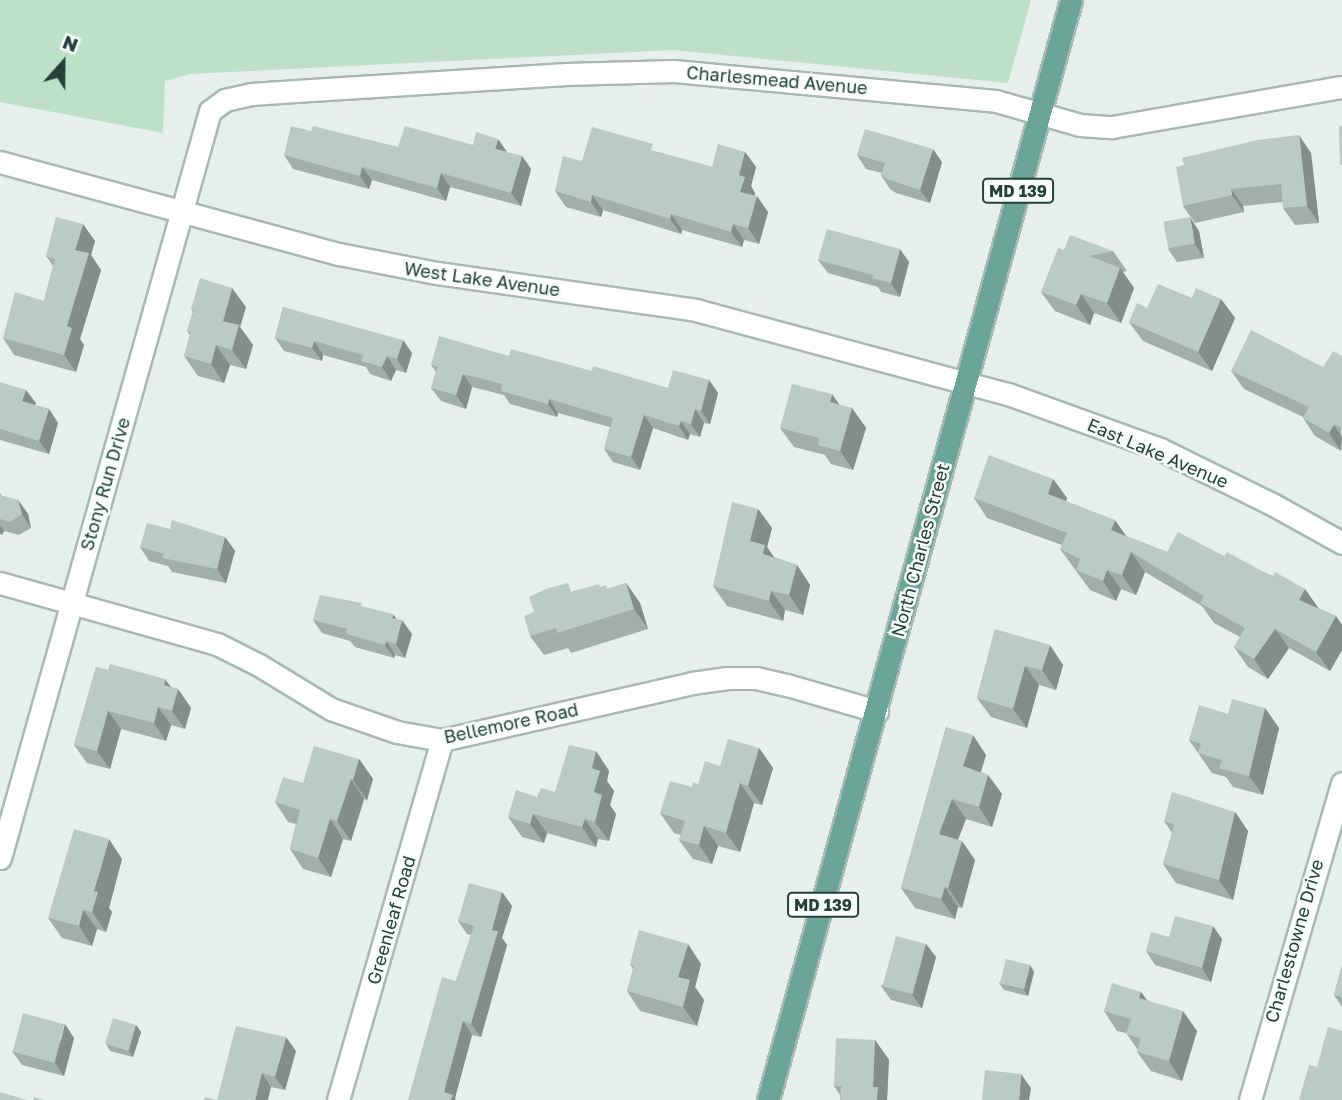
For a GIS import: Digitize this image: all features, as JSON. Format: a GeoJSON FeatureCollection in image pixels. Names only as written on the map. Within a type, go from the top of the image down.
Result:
{"type":"FeatureCollection","features":[{"type":"Feature","properties":{"kind":"main road","name":"North Charles Street"},"geometry":{"type":"LineString","coordinates":[[768,1100],[1071,0]]}},
{"type":"Feature","properties":{"kind":"street","name":"Charlesmead Avenue"},"geometry":{"type":"LineString","coordinates":[[210,111],[225,100],[251,94],[566,74],[674,71],[996,101],[1080,125],[1112,127],[1342,87]]}},
{"type":"Feature","properties":{"kind":"street","name":"Stony Run Drive"},"geometry":{"type":"LineString","coordinates":[[0,858],[210,111]]}},
{"type":"Feature","properties":{"kind":"street","name":"West Lake Avenue"},"geometry":{"type":"LineString","coordinates":[[0,162],[383,264],[696,310],[966,383]]}},
{"type":"Feature","properties":{"kind":"street","name":"East Lake Avenue"},"geometry":{"type":"LineString","coordinates":[[966,383],[1160,449],[1272,504],[1342,543]]}},
{"type":"Feature","properties":{"kind":"street","name":"Bellemore Road"},"geometry":{"type":"LineString","coordinates":[[0,583],[217,645],[260,665],[331,709],[397,732],[442,740],[612,700],[726,678],[756,678],[877,711]]}},
{"type":"Feature","properties":{"kind":"street","name":"Greenleaf Road"},"geometry":{"type":"LineString","coordinates":[[338,1100],[442,740]]}},
{"type":"Feature","properties":{"kind":"street","name":"Charlestowne Drive"},"geometry":{"type":"LineString","coordinates":[[1250,1100],[1315,865],[1342,783]]}},
{"type":"Feature","properties":{"kind":"green space"},"geometry":{"type":"Polygon","coordinates":[[[0,0],[1031,0],[1008,83],[673,50],[190,74],[165,81],[163,133],[0,102],[0,0]]]}},
{"type":"Feature","properties":{"kind":"building"},"geometry":{"type":"Polygon","coordinates":[[[291,126],[311,131],[313,126],[398,147],[405,126],[473,145],[476,132],[498,139],[495,149],[522,156],[511,193],[441,173],[437,188],[362,167],[360,176],[284,155],[291,126]]]}},
{"type":"Feature","properties":{"kind":"building"},"geometry":{"type":"Polygon","coordinates":[[[1339,126],[1342,126],[1342,165],[1340,165],[1339,126]]]}},
{"type":"Feature","properties":{"kind":"building"},"geometry":{"type":"Polygon","coordinates":[[[592,127],[653,144],[651,150],[712,167],[718,144],[745,152],[739,175],[745,177],[740,192],[757,196],[748,228],[733,224],[731,232],[671,214],[670,219],[592,195],[591,202],[555,191],[563,156],[582,161],[592,127]]]}},
{"type":"Feature","properties":{"kind":"building"},"geometry":{"type":"Polygon","coordinates":[[[865,129],[933,149],[920,190],[881,175],[885,163],[857,155],[865,129]]]}},
{"type":"Feature","properties":{"kind":"building"},"geometry":{"type":"Polygon","coordinates":[[[1299,135],[1307,206],[1283,208],[1281,184],[1231,189],[1232,195],[1183,206],[1176,167],[1184,165],[1182,158],[1257,140],[1299,135]]]}},
{"type":"Feature","properties":{"kind":"building"},"geometry":{"type":"Polygon","coordinates":[[[56,217],[83,224],[75,250],[89,253],[67,326],[72,328],[64,355],[3,338],[15,292],[44,301],[55,259],[46,256],[56,217]]]}},
{"type":"Feature","properties":{"kind":"building"},"geometry":{"type":"Polygon","coordinates":[[[1190,217],[1195,244],[1168,248],[1163,222],[1190,217]]]}},
{"type":"Feature","properties":{"kind":"building"},"geometry":{"type":"Polygon","coordinates":[[[827,229],[900,249],[891,283],[872,278],[873,275],[818,260],[827,229]]]}},
{"type":"Feature","properties":{"kind":"building"},"geometry":{"type":"Polygon","coordinates":[[[1070,235],[1113,251],[1089,256],[1120,268],[1107,303],[1081,294],[1076,305],[1041,292],[1058,248],[1064,250],[1070,235]]]}},
{"type":"Feature","properties":{"kind":"building"},"geometry":{"type":"Polygon","coordinates":[[[200,278],[232,288],[223,321],[239,325],[232,350],[216,345],[211,364],[184,356],[191,332],[187,331],[194,310],[191,309],[200,278]]]}},
{"type":"Feature","properties":{"kind":"building"},"geometry":{"type":"Polygon","coordinates":[[[1158,284],[1192,298],[1196,288],[1221,299],[1198,352],[1129,322],[1137,303],[1147,308],[1158,284]]]}},
{"type":"Feature","properties":{"kind":"building"},"geometry":{"type":"Polygon","coordinates":[[[283,307],[403,340],[397,359],[387,356],[382,367],[361,361],[363,355],[314,341],[312,348],[275,338],[283,307]]]}},
{"type":"Feature","properties":{"kind":"building"},"geometry":{"type":"Polygon","coordinates":[[[1251,330],[1323,367],[1333,351],[1342,356],[1342,427],[1334,425],[1329,433],[1303,418],[1309,407],[1231,371],[1251,330]]]}},
{"type":"Feature","properties":{"kind":"building"},"geometry":{"type":"Polygon","coordinates":[[[439,336],[509,356],[511,349],[592,371],[593,366],[668,388],[673,370],[709,380],[701,411],[695,409],[691,424],[681,421],[679,426],[644,415],[631,457],[604,449],[613,418],[549,399],[548,404],[501,391],[502,384],[463,374],[456,395],[431,388],[438,367],[431,365],[439,336]]]}},
{"type":"Feature","properties":{"kind":"building"},"geometry":{"type":"Polygon","coordinates":[[[0,382],[26,390],[22,401],[49,409],[39,441],[0,429],[0,382]]]}},
{"type":"Feature","properties":{"kind":"building"},"geometry":{"type":"Polygon","coordinates":[[[792,384],[832,394],[830,402],[852,408],[840,451],[818,445],[819,438],[780,428],[792,384]]]}},
{"type":"Feature","properties":{"kind":"building"},"geometry":{"type":"Polygon","coordinates":[[[989,455],[1053,479],[1048,494],[1115,520],[1111,530],[1167,552],[1178,532],[1224,556],[1227,552],[1273,577],[1275,572],[1305,589],[1299,600],[1336,616],[1316,652],[1275,629],[1254,659],[1234,647],[1245,628],[1200,603],[1204,596],[1131,552],[1122,575],[1107,570],[1103,581],[1076,570],[1080,559],[1060,549],[1067,533],[974,498],[989,455]]]}},
{"type":"Feature","properties":{"kind":"building"},"geometry":{"type":"Polygon","coordinates":[[[0,495],[18,500],[22,514],[10,522],[0,519],[0,495]]]}},
{"type":"Feature","properties":{"kind":"building"},"geometry":{"type":"Polygon","coordinates":[[[732,502],[758,509],[750,541],[765,545],[763,554],[797,565],[789,595],[771,591],[769,601],[713,586],[732,502]]]}},
{"type":"Feature","properties":{"kind":"building"},"geometry":{"type":"Polygon","coordinates":[[[172,520],[225,537],[217,569],[162,558],[164,554],[140,547],[147,523],[170,529],[172,520]]]}},
{"type":"Feature","properties":{"kind":"building"},"geometry":{"type":"Polygon","coordinates":[[[568,583],[571,592],[599,584],[600,587],[606,585],[607,589],[626,583],[634,609],[557,633],[556,628],[530,636],[524,616],[534,612],[529,597],[568,583]]]}},
{"type":"Feature","properties":{"kind":"building"},"geometry":{"type":"Polygon","coordinates":[[[320,595],[362,603],[361,606],[393,614],[392,618],[402,620],[396,644],[386,641],[385,645],[346,634],[347,629],[313,620],[320,595]]]}},
{"type":"Feature","properties":{"kind":"building"},"geometry":{"type":"Polygon","coordinates":[[[995,629],[1050,645],[1042,670],[1025,666],[1013,709],[977,698],[995,629]]]}},
{"type":"Feature","properties":{"kind":"building"},"geometry":{"type":"Polygon","coordinates":[[[110,664],[165,679],[164,685],[178,689],[172,711],[158,707],[154,723],[108,711],[97,751],[74,745],[96,667],[108,670],[110,664]]]}},
{"type":"Feature","properties":{"kind":"building"},"geometry":{"type":"Polygon","coordinates":[[[1232,699],[1265,708],[1249,776],[1219,768],[1222,760],[1198,753],[1201,744],[1189,740],[1199,705],[1228,714],[1232,699]]]}},
{"type":"Feature","properties":{"kind":"building"},"geometry":{"type":"Polygon","coordinates":[[[946,727],[973,735],[963,766],[988,775],[979,807],[952,799],[939,834],[962,841],[948,888],[945,887],[941,899],[901,888],[946,727]]]}},
{"type":"Feature","properties":{"kind":"building"},"geometry":{"type":"Polygon","coordinates":[[[728,739],[759,748],[748,786],[740,783],[726,833],[704,826],[699,845],[679,840],[685,821],[660,813],[670,781],[692,787],[693,782],[698,784],[705,761],[720,766],[728,739]]]}},
{"type":"Feature","properties":{"kind":"building"},"geometry":{"type":"Polygon","coordinates":[[[569,745],[596,751],[592,768],[600,771],[594,792],[602,795],[595,822],[585,819],[582,827],[533,814],[530,824],[508,817],[516,790],[537,797],[541,788],[555,792],[569,745]]]}},
{"type":"Feature","properties":{"kind":"building"},"geometry":{"type":"Polygon","coordinates":[[[314,746],[359,759],[337,821],[330,819],[318,858],[290,849],[300,810],[275,802],[283,777],[303,783],[314,746]]]}},
{"type":"Feature","properties":{"kind":"building"},"geometry":{"type":"Polygon","coordinates":[[[1172,792],[1235,812],[1219,880],[1163,864],[1174,825],[1164,821],[1172,792]]]}},
{"type":"Feature","properties":{"kind":"building"},"geometry":{"type":"Polygon","coordinates":[[[74,829],[109,839],[94,891],[98,892],[92,912],[83,910],[79,926],[48,918],[74,829]]]}},
{"type":"Feature","properties":{"kind":"building"},"geometry":{"type":"Polygon","coordinates":[[[469,883],[502,892],[492,930],[498,931],[471,1024],[463,1021],[444,1092],[453,1095],[451,1100],[408,1100],[442,977],[456,981],[474,926],[458,921],[469,883]]]}},
{"type":"Feature","properties":{"kind":"building"},"geometry":{"type":"Polygon","coordinates":[[[1175,916],[1213,926],[1202,968],[1146,951],[1151,932],[1169,937],[1175,916]]]}},
{"type":"Feature","properties":{"kind":"building"},"geometry":{"type":"Polygon","coordinates":[[[639,930],[688,944],[678,977],[690,980],[683,1007],[627,991],[634,966],[630,964],[639,930]]]}},
{"type":"Feature","properties":{"kind":"building"},"geometry":{"type":"Polygon","coordinates":[[[896,936],[926,944],[912,994],[883,986],[896,936]]]}},
{"type":"Feature","properties":{"kind":"building"},"geometry":{"type":"Polygon","coordinates":[[[1006,959],[1030,965],[1024,989],[1000,983],[1006,959]]]}},
{"type":"Feature","properties":{"kind":"building"},"geometry":{"type":"Polygon","coordinates":[[[1342,965],[1342,997],[1334,995],[1342,965]]]}},
{"type":"Feature","properties":{"kind":"building"},"geometry":{"type":"Polygon","coordinates":[[[1112,983],[1141,992],[1139,998],[1183,1011],[1169,1061],[1137,1052],[1141,1038],[1126,1034],[1131,1019],[1104,1011],[1112,983]]]}},
{"type":"Feature","properties":{"kind":"building"},"geometry":{"type":"Polygon","coordinates":[[[23,1013],[65,1024],[54,1063],[13,1052],[23,1013]]]}},
{"type":"Feature","properties":{"kind":"building"},"geometry":{"type":"Polygon","coordinates":[[[113,1018],[136,1025],[128,1051],[105,1044],[113,1018]]]}},
{"type":"Feature","properties":{"kind":"building"},"geometry":{"type":"Polygon","coordinates":[[[236,1026],[286,1037],[275,1077],[262,1073],[255,1100],[217,1100],[236,1026]]]}},
{"type":"Feature","properties":{"kind":"building"},"geometry":{"type":"Polygon","coordinates":[[[1328,1027],[1342,1031],[1342,1100],[1299,1100],[1309,1065],[1317,1067],[1328,1027]]]}},
{"type":"Feature","properties":{"kind":"building"},"geometry":{"type":"Polygon","coordinates":[[[836,1038],[875,1040],[873,1087],[878,1087],[877,1100],[840,1100],[841,1086],[834,1086],[836,1038]]]}},
{"type":"Feature","properties":{"kind":"building"},"geometry":{"type":"Polygon","coordinates":[[[985,1070],[1021,1074],[1019,1100],[982,1100],[985,1070]]]}},
{"type":"Feature","properties":{"kind":"building"},"geometry":{"type":"Polygon","coordinates":[[[0,1092],[27,1100],[0,1100],[0,1092]]]}}]}
